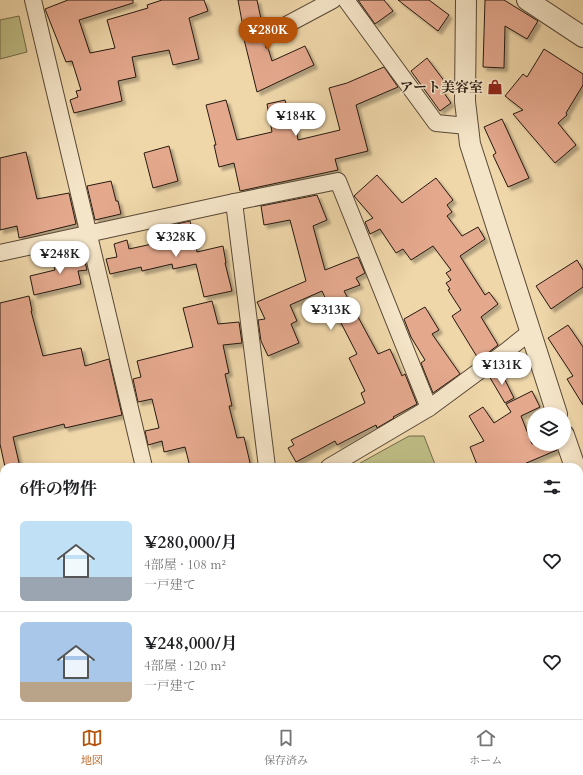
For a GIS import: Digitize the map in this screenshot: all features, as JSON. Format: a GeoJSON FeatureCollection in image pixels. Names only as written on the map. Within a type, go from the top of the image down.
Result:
{"type":"FeatureCollection","features":[{"type":"Feature","properties":{"kind":"street"},"geometry":{"type":"LineString","coordinates":[[33,0],[143,463]]}},
{"type":"Feature","properties":{"kind":"street"},"geometry":{"type":"LineString","coordinates":[[275,32],[333,0]]}},
{"type":"Feature","properties":{"kind":"street"},"geometry":{"type":"LineString","coordinates":[[346,0],[436,123],[467,126]]}},
{"type":"Feature","properties":{"kind":"street"},"geometry":{"type":"LineString","coordinates":[[466,0],[465,101],[470,144],[555,407]]}},
{"type":"Feature","properties":{"kind":"street"},"geometry":{"type":"LineString","coordinates":[[527,0],[583,37]]}},
{"type":"Feature","properties":{"kind":"street"},"geometry":{"type":"LineString","coordinates":[[0,253],[88,233],[338,181],[429,408]]}},
{"type":"Feature","properties":{"kind":"street"},"geometry":{"type":"LineString","coordinates":[[234,202],[267,463]]}},
{"type":"Feature","properties":{"kind":"street"},"geometry":{"type":"LineString","coordinates":[[336,463],[429,408],[530,332]]}},
{"type":"Feature","properties":{"kind":"street"},"geometry":{"type":"LineString","coordinates":[[569,451],[573,463]]}},
{"type":"Feature","properties":{"kind":"shaded area"},"geometry":{"type":"Polygon","coordinates":[[[19,16],[27,52],[0,59],[0,20],[19,16]]]}},
{"type":"Feature","properties":{"kind":"shaded area"},"geometry":{"type":"Polygon","coordinates":[[[409,436],[424,436],[434,463],[360,463],[409,436]]]}},
{"type":"Feature","properties":{"kind":"building"},"geometry":{"type":"Polygon","coordinates":[[[68,0],[133,0],[133,3],[79,20],[90,53],[115,48],[107,20],[148,8],[147,5],[162,0],[204,0],[208,11],[189,18],[199,59],[173,65],[169,50],[132,57],[136,77],[118,81],[122,101],[74,113],[70,100],[78,97],[76,91],[81,90],[72,61],[66,62],[45,9],[68,0]]]}},
{"type":"Feature","properties":{"kind":"building"},"geometry":{"type":"Polygon","coordinates":[[[238,0],[257,0],[266,48],[268,48],[272,61],[305,46],[314,65],[257,92],[241,27],[243,27],[238,0]]]}},
{"type":"Feature","properties":{"kind":"building"},"geometry":{"type":"Polygon","coordinates":[[[358,0],[384,0],[393,11],[375,24],[358,0]]]}},
{"type":"Feature","properties":{"kind":"building"},"geometry":{"type":"Polygon","coordinates":[[[398,0],[429,0],[449,15],[438,31],[398,0]]]}},
{"type":"Feature","properties":{"kind":"building"},"geometry":{"type":"Polygon","coordinates":[[[485,0],[504,0],[538,21],[527,39],[505,26],[504,68],[483,67],[485,0]]]}},
{"type":"Feature","properties":{"kind":"building"},"geometry":{"type":"Polygon","coordinates":[[[544,49],[583,74],[583,85],[566,113],[567,115],[558,123],[576,145],[555,163],[513,114],[523,110],[505,96],[523,74],[527,77],[544,49]]]}},
{"type":"Feature","properties":{"kind":"building"},"geometry":{"type":"Polygon","coordinates":[[[427,58],[448,86],[442,90],[451,103],[440,111],[411,71],[427,58]]]}},
{"type":"Feature","properties":{"kind":"building"},"geometry":{"type":"Polygon","coordinates":[[[384,67],[398,87],[356,105],[368,151],[335,159],[338,170],[240,191],[234,163],[219,167],[214,145],[216,145],[206,105],[226,100],[237,140],[272,132],[267,104],[285,100],[287,108],[292,107],[298,140],[340,130],[329,88],[347,83],[384,67]]]}},
{"type":"Feature","properties":{"kind":"building"},"geometry":{"type":"Polygon","coordinates":[[[502,119],[529,178],[508,187],[493,155],[496,153],[484,127],[502,119]]]}},
{"type":"Feature","properties":{"kind":"building"},"geometry":{"type":"Polygon","coordinates":[[[169,146],[178,181],[153,188],[144,153],[169,146]]]}},
{"type":"Feature","properties":{"kind":"building"},"geometry":{"type":"Polygon","coordinates":[[[26,152],[37,199],[69,193],[76,224],[19,238],[17,226],[0,230],[0,158],[26,152]]]}},
{"type":"Feature","properties":{"kind":"building"},"geometry":{"type":"Polygon","coordinates":[[[377,175],[402,203],[436,178],[453,200],[447,205],[452,212],[447,216],[462,236],[478,227],[485,239],[460,256],[485,295],[489,292],[498,304],[481,317],[498,345],[479,360],[452,316],[461,310],[448,290],[450,289],[446,283],[451,280],[446,273],[451,270],[433,246],[411,260],[403,249],[396,253],[380,229],[370,234],[365,222],[373,218],[354,196],[377,175]]]}},
{"type":"Feature","properties":{"kind":"building"},"geometry":{"type":"Polygon","coordinates":[[[111,181],[121,214],[95,220],[87,186],[111,181]]]}},
{"type":"Feature","properties":{"kind":"building"},"geometry":{"type":"Polygon","coordinates":[[[317,195],[327,220],[313,226],[325,270],[358,257],[365,273],[356,278],[360,285],[344,291],[378,354],[390,349],[402,376],[405,374],[417,404],[393,417],[394,418],[377,428],[376,425],[337,445],[335,441],[296,462],[288,448],[294,445],[291,440],[365,403],[361,393],[365,391],[349,358],[357,354],[340,321],[337,323],[322,291],[290,305],[297,321],[291,324],[299,343],[268,356],[261,341],[258,320],[265,319],[257,302],[306,281],[290,220],[264,225],[261,206],[317,195]]]}},
{"type":"Feature","properties":{"kind":"building"},"geometry":{"type":"Polygon","coordinates":[[[190,221],[197,252],[223,246],[225,263],[232,291],[204,297],[196,264],[173,269],[172,264],[142,271],[141,267],[110,274],[106,259],[117,257],[114,244],[127,240],[129,249],[166,241],[163,227],[190,221]]]}},
{"type":"Feature","properties":{"kind":"building"},"geometry":{"type":"Polygon","coordinates":[[[82,251],[87,270],[78,271],[81,284],[34,295],[30,276],[55,270],[53,263],[65,260],[64,255],[82,251]]]}},
{"type":"Feature","properties":{"kind":"building"},"geometry":{"type":"Polygon","coordinates":[[[577,260],[583,270],[583,287],[551,309],[536,286],[577,260]]]}},
{"type":"Feature","properties":{"kind":"building"},"geometry":{"type":"Polygon","coordinates":[[[29,296],[31,311],[43,356],[81,348],[85,366],[109,359],[122,415],[65,428],[64,424],[13,437],[19,463],[4,463],[0,444],[0,303],[29,296]]]}},
{"type":"Feature","properties":{"kind":"building"},"geometry":{"type":"Polygon","coordinates":[[[212,301],[218,324],[239,322],[242,343],[223,345],[229,373],[225,374],[232,406],[229,406],[237,438],[244,437],[250,463],[189,463],[185,447],[164,452],[162,441],[148,445],[145,431],[159,428],[152,399],[138,402],[133,379],[141,377],[137,361],[193,347],[183,308],[212,301]]]}},
{"type":"Feature","properties":{"kind":"building"},"geometry":{"type":"Polygon","coordinates":[[[425,307],[439,330],[432,334],[460,374],[433,393],[421,363],[425,360],[411,337],[404,319],[425,307]]]}},
{"type":"Feature","properties":{"kind":"building"},"geometry":{"type":"Polygon","coordinates":[[[568,325],[583,347],[583,405],[567,379],[573,376],[548,338],[568,325]]]}},
{"type":"Feature","properties":{"kind":"building"},"geometry":{"type":"Polygon","coordinates":[[[499,368],[514,398],[505,403],[489,376],[499,368]]]}},
{"type":"Feature","properties":{"kind":"building"},"geometry":{"type":"Polygon","coordinates":[[[532,391],[540,407],[527,407],[527,413],[521,416],[527,431],[527,451],[555,451],[526,463],[476,463],[470,447],[484,441],[469,416],[483,407],[494,423],[511,412],[506,404],[532,391]]]}},
{"type":"Feature","properties":{"kind":"place","name":"アート美容室"},"geometry":{"type":"Point","coordinates":[495,87]}}]}
